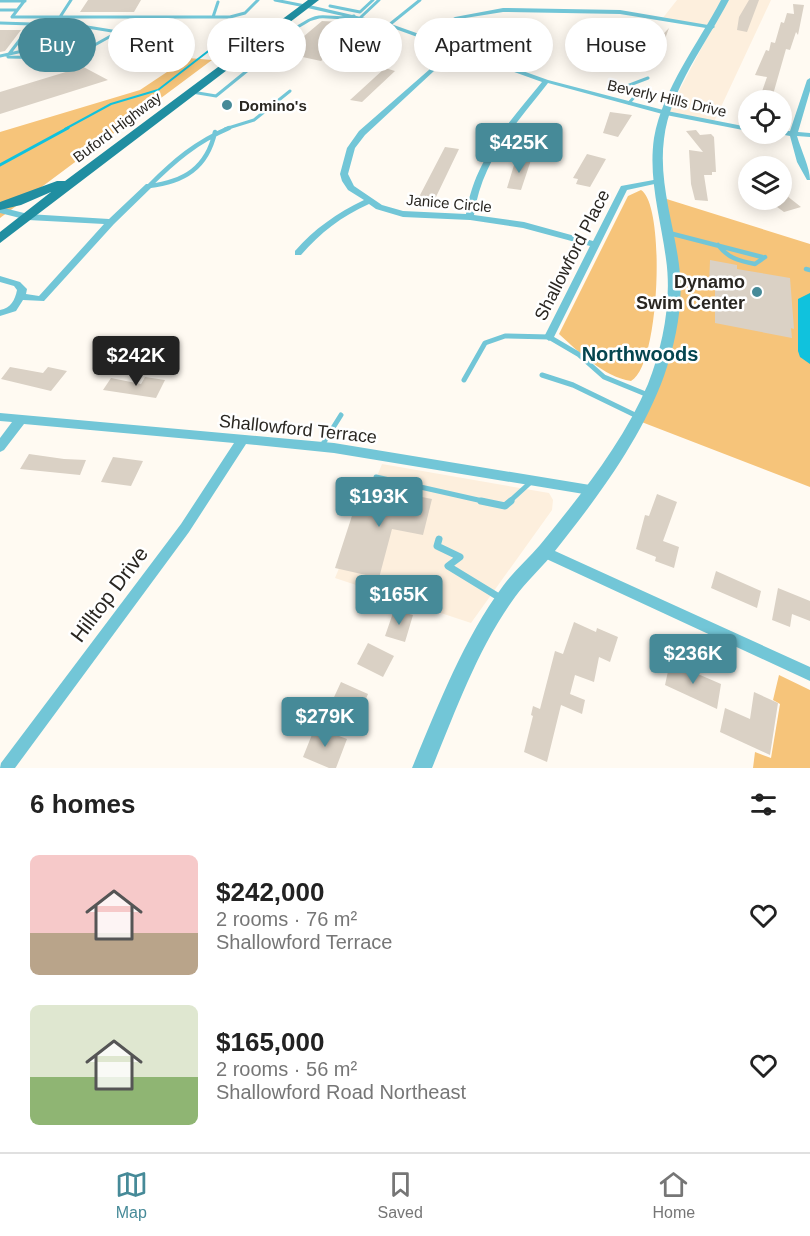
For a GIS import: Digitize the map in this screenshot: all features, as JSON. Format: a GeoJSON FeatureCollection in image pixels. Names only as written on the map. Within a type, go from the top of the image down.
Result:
{"type":"FeatureCollection","features":[{"type":"Feature","properties":{"kind":"main road","name":"Buford Highway"},"geometry":{"type":"LineString","coordinates":[[290,18],[310,3]]}},
{"type":"Feature","properties":{"kind":"main road","name":"Buford Highway"},"geometry":{"type":"LineString","coordinates":[[0,239],[217,72]]}},
{"type":"Feature","properties":{"kind":"main road"},"geometry":{"type":"LineString","coordinates":[[0,208],[19,204],[47,188],[74,180]]}},
{"type":"Feature","properties":{"kind":"street"},"geometry":{"type":"LineString","coordinates":[[422,768],[469,662],[504,600],[544,552],[615,456],[648,395],[668,338],[674,277],[659,181],[658,139],[666,113],[725,0]]}},
{"type":"Feature","properties":{"kind":"street","name":"Beverly Hills Drive"},"geometry":{"type":"LineString","coordinates":[[310,3],[365,18]]}},
{"type":"Feature","properties":{"kind":"street"},"geometry":{"type":"LineString","coordinates":[[457,18],[503,10],[620,12],[712,27]]}},
{"type":"Feature","properties":{"kind":"street","name":"Janice Circle"},"geometry":{"type":"LineString","coordinates":[[430,72],[362,133],[351,148],[344,174],[346,182],[379,207],[403,214],[470,217],[524,225],[595,245]]}},
{"type":"Feature","properties":{"kind":"street","name":"Beverly Hills Drive"},"geometry":{"type":"LineString","coordinates":[[522,72],[546,81],[666,113],[738,127]]}},
{"type":"Feature","properties":{"kind":"street"},"geometry":{"type":"LineString","coordinates":[[810,80],[793,135],[801,162],[810,178]]}},
{"type":"Feature","properties":{"kind":"street"},"geometry":{"type":"LineString","coordinates":[[470,217],[475,183],[490,154],[546,81]]}},
{"type":"Feature","properties":{"kind":"street"},"geometry":{"type":"LineString","coordinates":[[793,135],[810,135]]}},
{"type":"Feature","properties":{"kind":"street","name":"Shallowford Place"},"geometry":{"type":"LineString","coordinates":[[549,337],[624,188],[659,181]]}},
{"type":"Feature","properties":{"kind":"street"},"geometry":{"type":"LineString","coordinates":[[21,297],[41,299],[111,222],[149,186]]}},
{"type":"Feature","properties":{"kind":"street"},"geometry":{"type":"LineString","coordinates":[[298,253],[309,240],[334,219],[369,201]]}},
{"type":"Feature","properties":{"kind":"street"},"geometry":{"type":"LineString","coordinates":[[0,208],[28,217],[111,222]]}},
{"type":"Feature","properties":{"kind":"street"},"geometry":{"type":"LineString","coordinates":[[0,279],[17,284],[22,289],[21,297],[13,309],[0,313]]}},
{"type":"Feature","properties":{"kind":"street","name":"Shallowford Terrace"},"geometry":{"type":"LineString","coordinates":[[0,417],[321,447],[590,490]]}},
{"type":"Feature","properties":{"kind":"street"},"geometry":{"type":"LineString","coordinates":[[0,447],[21,419]]}},
{"type":"Feature","properties":{"kind":"street","name":"Hilltop Drive"},"geometry":{"type":"LineString","coordinates":[[6,768],[185,528],[242,441]]}},
{"type":"Feature","properties":{"kind":"street"},"geometry":{"type":"LineString","coordinates":[[544,552],[810,674]]}},
{"type":"Feature","properties":{"kind":"lane"},"geometry":{"type":"LineString","coordinates":[[25,0],[12,17],[238,16],[245,13],[258,0]]}},
{"type":"Feature","properties":{"kind":"lane"},"geometry":{"type":"LineString","coordinates":[[0,1],[25,0]]}},
{"type":"Feature","properties":{"kind":"lane"},"geometry":{"type":"LineString","coordinates":[[60,17],[71,0]]}},
{"type":"Feature","properties":{"kind":"lane"},"geometry":{"type":"LineString","coordinates":[[275,0],[310,3]]}},
{"type":"Feature","properties":{"kind":"lane"},"geometry":{"type":"LineString","coordinates":[[328,8],[337,0]]}},
{"type":"Feature","properties":{"kind":"lane"},"geometry":{"type":"LineString","coordinates":[[328,8],[360,12],[373,0]]}},
{"type":"Feature","properties":{"kind":"lane"},"geometry":{"type":"LineString","coordinates":[[306,24],[319,16],[342,20],[357,16],[379,0]]}},
{"type":"Feature","properties":{"kind":"lane"},"geometry":{"type":"LineString","coordinates":[[398,18],[420,0]]}},
{"type":"Feature","properties":{"kind":"lane"},"geometry":{"type":"LineString","coordinates":[[213,17],[218,2]]}},
{"type":"Feature","properties":{"kind":"lane"},"geometry":{"type":"LineString","coordinates":[[0,10],[17,10]]}},
{"type":"Feature","properties":{"kind":"lane"},"geometry":{"type":"LineString","coordinates":[[0,23],[18,24]]}},
{"type":"Feature","properties":{"kind":"lane"},"geometry":{"type":"LineString","coordinates":[[75,25],[118,32],[91,47],[59,43],[33,48],[33,44],[46,28],[75,25]]}},
{"type":"Feature","properties":{"kind":"lane"},"geometry":{"type":"LineString","coordinates":[[8,55],[18,42]]}},
{"type":"Feature","properties":{"kind":"lane"},"geometry":{"type":"LineString","coordinates":[[0,57],[18,52]]}},
{"type":"Feature","properties":{"kind":"lane"},"geometry":{"type":"LineString","coordinates":[[0,57],[18,57]]}},
{"type":"Feature","properties":{"kind":"lane"},"geometry":{"type":"LineString","coordinates":[[191,92],[216,96],[246,72]]}},
{"type":"Feature","properties":{"kind":"lane"},"geometry":{"type":"LineString","coordinates":[[628,103],[636,94],[627,86],[648,78]]}},
{"type":"Feature","properties":{"kind":"lane"},"geometry":{"type":"LineString","coordinates":[[149,186],[174,161],[215,132],[254,120],[290,91]]}},
{"type":"Feature","properties":{"kind":"lane"},"geometry":{"type":"LineString","coordinates":[[149,186],[174,183],[190,174],[213,149],[215,132]]}},
{"type":"Feature","properties":{"kind":"lane"},"geometry":{"type":"LineString","coordinates":[[667,232],[718,245],[764,257],[755,264],[731,259],[718,245]]}},
{"type":"Feature","properties":{"kind":"lane"},"geometry":{"type":"LineString","coordinates":[[464,380],[485,344],[493,339],[505,336],[549,337],[578,354],[604,377],[648,395]]}},
{"type":"Feature","properties":{"kind":"lane"},"geometry":{"type":"LineString","coordinates":[[542,375],[573,385],[637,416]]}},
{"type":"Feature","properties":{"kind":"lane"},"geometry":{"type":"LineString","coordinates":[[321,447],[341,415]]}},
{"type":"Feature","properties":{"kind":"lane"},"geometry":{"type":"LineString","coordinates":[[376,477],[505,506],[532,481]]}},
{"type":"Feature","properties":{"kind":"lane"},"geometry":{"type":"LineString","coordinates":[[439,539],[437,546],[460,557],[448,566],[504,600]]}},
{"type":"Feature","properties":{"kind":"shaded area"},"geometry":{"type":"Polygon","coordinates":[[[677,0],[771,0],[713,124],[667,114],[712,28],[663,18],[677,0]]]}},
{"type":"Feature","properties":{"kind":"shaded area"},"geometry":{"type":"Polygon","coordinates":[[[195,59],[207,60],[207,64],[0,218],[0,132],[140,90],[167,72],[195,72],[195,59]]]}},
{"type":"Feature","properties":{"kind":"shaded area"},"geometry":{"type":"Polygon","coordinates":[[[641,190],[649,202],[654,224],[656,286],[654,318],[648,347],[641,369],[631,381],[621,379],[602,369],[583,356],[559,334],[628,196],[641,190]]]}},
{"type":"Feature","properties":{"kind":"shaded area"},"geometry":{"type":"Polygon","coordinates":[[[657,196],[810,244],[810,487],[639,421],[663,346],[672,267],[657,196]]]}},
{"type":"Feature","properties":{"kind":"shaded area"},"geometry":{"type":"Polygon","coordinates":[[[382,464],[549,493],[553,500],[552,510],[471,623],[335,578],[382,464]]]}},
{"type":"Feature","properties":{"kind":"shaded area"},"geometry":{"type":"Polygon","coordinates":[[[779,675],[810,690],[810,768],[753,768],[755,752],[771,758],[780,704],[773,700],[779,675]]]}},
{"type":"Feature","properties":{"kind":"water"},"geometry":{"type":"Polygon","coordinates":[[[810,293],[810,364],[800,357],[798,351],[798,299],[810,293]]]}},
{"type":"Feature","properties":{"kind":"building"},"geometry":{"type":"Polygon","coordinates":[[[88,0],[141,0],[134,12],[80,12],[88,0]]]}},
{"type":"Feature","properties":{"kind":"building"},"geometry":{"type":"Polygon","coordinates":[[[749,0],[759,0],[747,32],[737,30],[739,17],[749,0]]]}},
{"type":"Feature","properties":{"kind":"building"},"geometry":{"type":"Polygon","coordinates":[[[793,4],[804,5],[798,35],[796,32],[790,50],[786,49],[774,90],[762,90],[767,77],[755,75],[766,50],[769,51],[771,42],[775,43],[781,22],[784,23],[787,13],[794,14],[793,4]]]}},
{"type":"Feature","properties":{"kind":"building"},"geometry":{"type":"Polygon","coordinates":[[[318,24],[318,60],[306,58],[306,34],[318,24]]]}},
{"type":"Feature","properties":{"kind":"building"},"geometry":{"type":"Polygon","coordinates":[[[0,30],[18,30],[18,34],[5,51],[0,52],[0,30]]]}},
{"type":"Feature","properties":{"kind":"building"},"geometry":{"type":"Polygon","coordinates":[[[66,72],[93,72],[108,80],[0,114],[0,92],[66,72]]]}},
{"type":"Feature","properties":{"kind":"building"},"geometry":{"type":"Polygon","coordinates":[[[381,72],[394,72],[362,102],[350,100],[381,72]]]}},
{"type":"Feature","properties":{"kind":"building"},"geometry":{"type":"Polygon","coordinates":[[[610,112],[632,115],[618,137],[603,133],[610,112]]]}},
{"type":"Feature","properties":{"kind":"building"},"geometry":{"type":"Polygon","coordinates":[[[696,130],[700,135],[711,134],[714,137],[716,172],[712,172],[712,175],[704,175],[708,201],[695,200],[691,184],[689,150],[703,152],[686,131],[696,130]]]}},
{"type":"Feature","properties":{"kind":"building"},"geometry":{"type":"Polygon","coordinates":[[[445,147],[459,149],[435,199],[419,197],[445,147]]]}},
{"type":"Feature","properties":{"kind":"building"},"geometry":{"type":"Polygon","coordinates":[[[587,154],[606,159],[590,187],[576,184],[578,179],[573,178],[587,154]]]}},
{"type":"Feature","properties":{"kind":"building"},"geometry":{"type":"Polygon","coordinates":[[[519,157],[531,160],[521,190],[507,188],[514,165],[519,157]]]}},
{"type":"Feature","properties":{"kind":"building"},"geometry":{"type":"Polygon","coordinates":[[[792,200],[801,207],[792,210],[792,200]]]}},
{"type":"Feature","properties":{"kind":"building"},"geometry":{"type":"Polygon","coordinates":[[[710,260],[737,265],[737,269],[790,278],[794,329],[791,328],[792,338],[715,323],[715,287],[709,286],[710,260]]]}},
{"type":"Feature","properties":{"kind":"building"},"geometry":{"type":"Polygon","coordinates":[[[10,367],[43,373],[48,367],[67,371],[51,391],[1,379],[10,367]]]}},
{"type":"Feature","properties":{"kind":"building"},"geometry":{"type":"Polygon","coordinates":[[[145,377],[165,380],[156,398],[103,390],[111,378],[141,384],[145,377]]]}},
{"type":"Feature","properties":{"kind":"building"},"geometry":{"type":"Polygon","coordinates":[[[29,454],[86,460],[80,475],[20,469],[29,454]]]}},
{"type":"Feature","properties":{"kind":"building"},"geometry":{"type":"Polygon","coordinates":[[[113,457],[143,461],[131,486],[101,482],[113,457]]]}},
{"type":"Feature","properties":{"kind":"building"},"geometry":{"type":"Polygon","coordinates":[[[362,485],[432,499],[423,535],[392,529],[379,578],[335,568],[362,485]]]}},
{"type":"Feature","properties":{"kind":"building"},"geometry":{"type":"Polygon","coordinates":[[[657,494],[677,502],[663,541],[679,547],[674,568],[655,561],[656,557],[636,549],[645,515],[649,516],[657,494]]]}},
{"type":"Feature","properties":{"kind":"building"},"geometry":{"type":"Polygon","coordinates":[[[716,571],[761,591],[757,608],[711,588],[716,571]]]}},
{"type":"Feature","properties":{"kind":"building"},"geometry":{"type":"Polygon","coordinates":[[[778,588],[810,601],[810,621],[792,614],[790,627],[772,620],[778,588]]]}},
{"type":"Feature","properties":{"kind":"building"},"geometry":{"type":"Polygon","coordinates":[[[394,610],[413,615],[405,642],[385,636],[394,610]]]}},
{"type":"Feature","properties":{"kind":"building"},"geometry":{"type":"Polygon","coordinates":[[[574,622],[596,632],[597,628],[618,637],[610,662],[599,657],[594,682],[575,675],[570,694],[585,700],[582,714],[561,705],[547,762],[524,752],[533,716],[531,715],[533,706],[540,709],[555,651],[563,654],[574,622]]]}},
{"type":"Feature","properties":{"kind":"building"},"geometry":{"type":"Polygon","coordinates":[[[368,643],[394,656],[383,677],[357,664],[368,643]]]}},
{"type":"Feature","properties":{"kind":"building"},"geometry":{"type":"Polygon","coordinates":[[[670,662],[721,684],[717,709],[665,685],[670,662]]]}},
{"type":"Feature","properties":{"kind":"building"},"geometry":{"type":"Polygon","coordinates":[[[341,682],[368,694],[357,720],[329,708],[341,682]]]}},
{"type":"Feature","properties":{"kind":"building"},"geometry":{"type":"Polygon","coordinates":[[[754,692],[778,703],[770,755],[720,732],[725,708],[750,719],[754,692]]]}},
{"type":"Feature","properties":{"kind":"building"},"geometry":{"type":"Polygon","coordinates":[[[315,727],[347,739],[336,768],[329,768],[303,757],[315,727]]]}},
{"type":"Feature","properties":{"kind":"waterway"},"geometry":{"type":"LineString","coordinates":[[65,129],[111,104],[158,90],[207,52]]}},
{"type":"Feature","properties":{"kind":"waterway"},"geometry":{"type":"LineString","coordinates":[[0,165],[68,128]]}},
{"type":"Feature","properties":{"kind":"place","name":"Domino's"},"geometry":{"type":"Point","coordinates":[227,105]}},
{"type":"Feature","properties":{"kind":"place","name":"Dynamo Swim Center"},"geometry":{"type":"Point","coordinates":[757,292]}},
{"type":"Feature","properties":{"kind":"district","name":"Northwoods"},"geometry":{"type":"Point","coordinates":[640,354]}}]}
